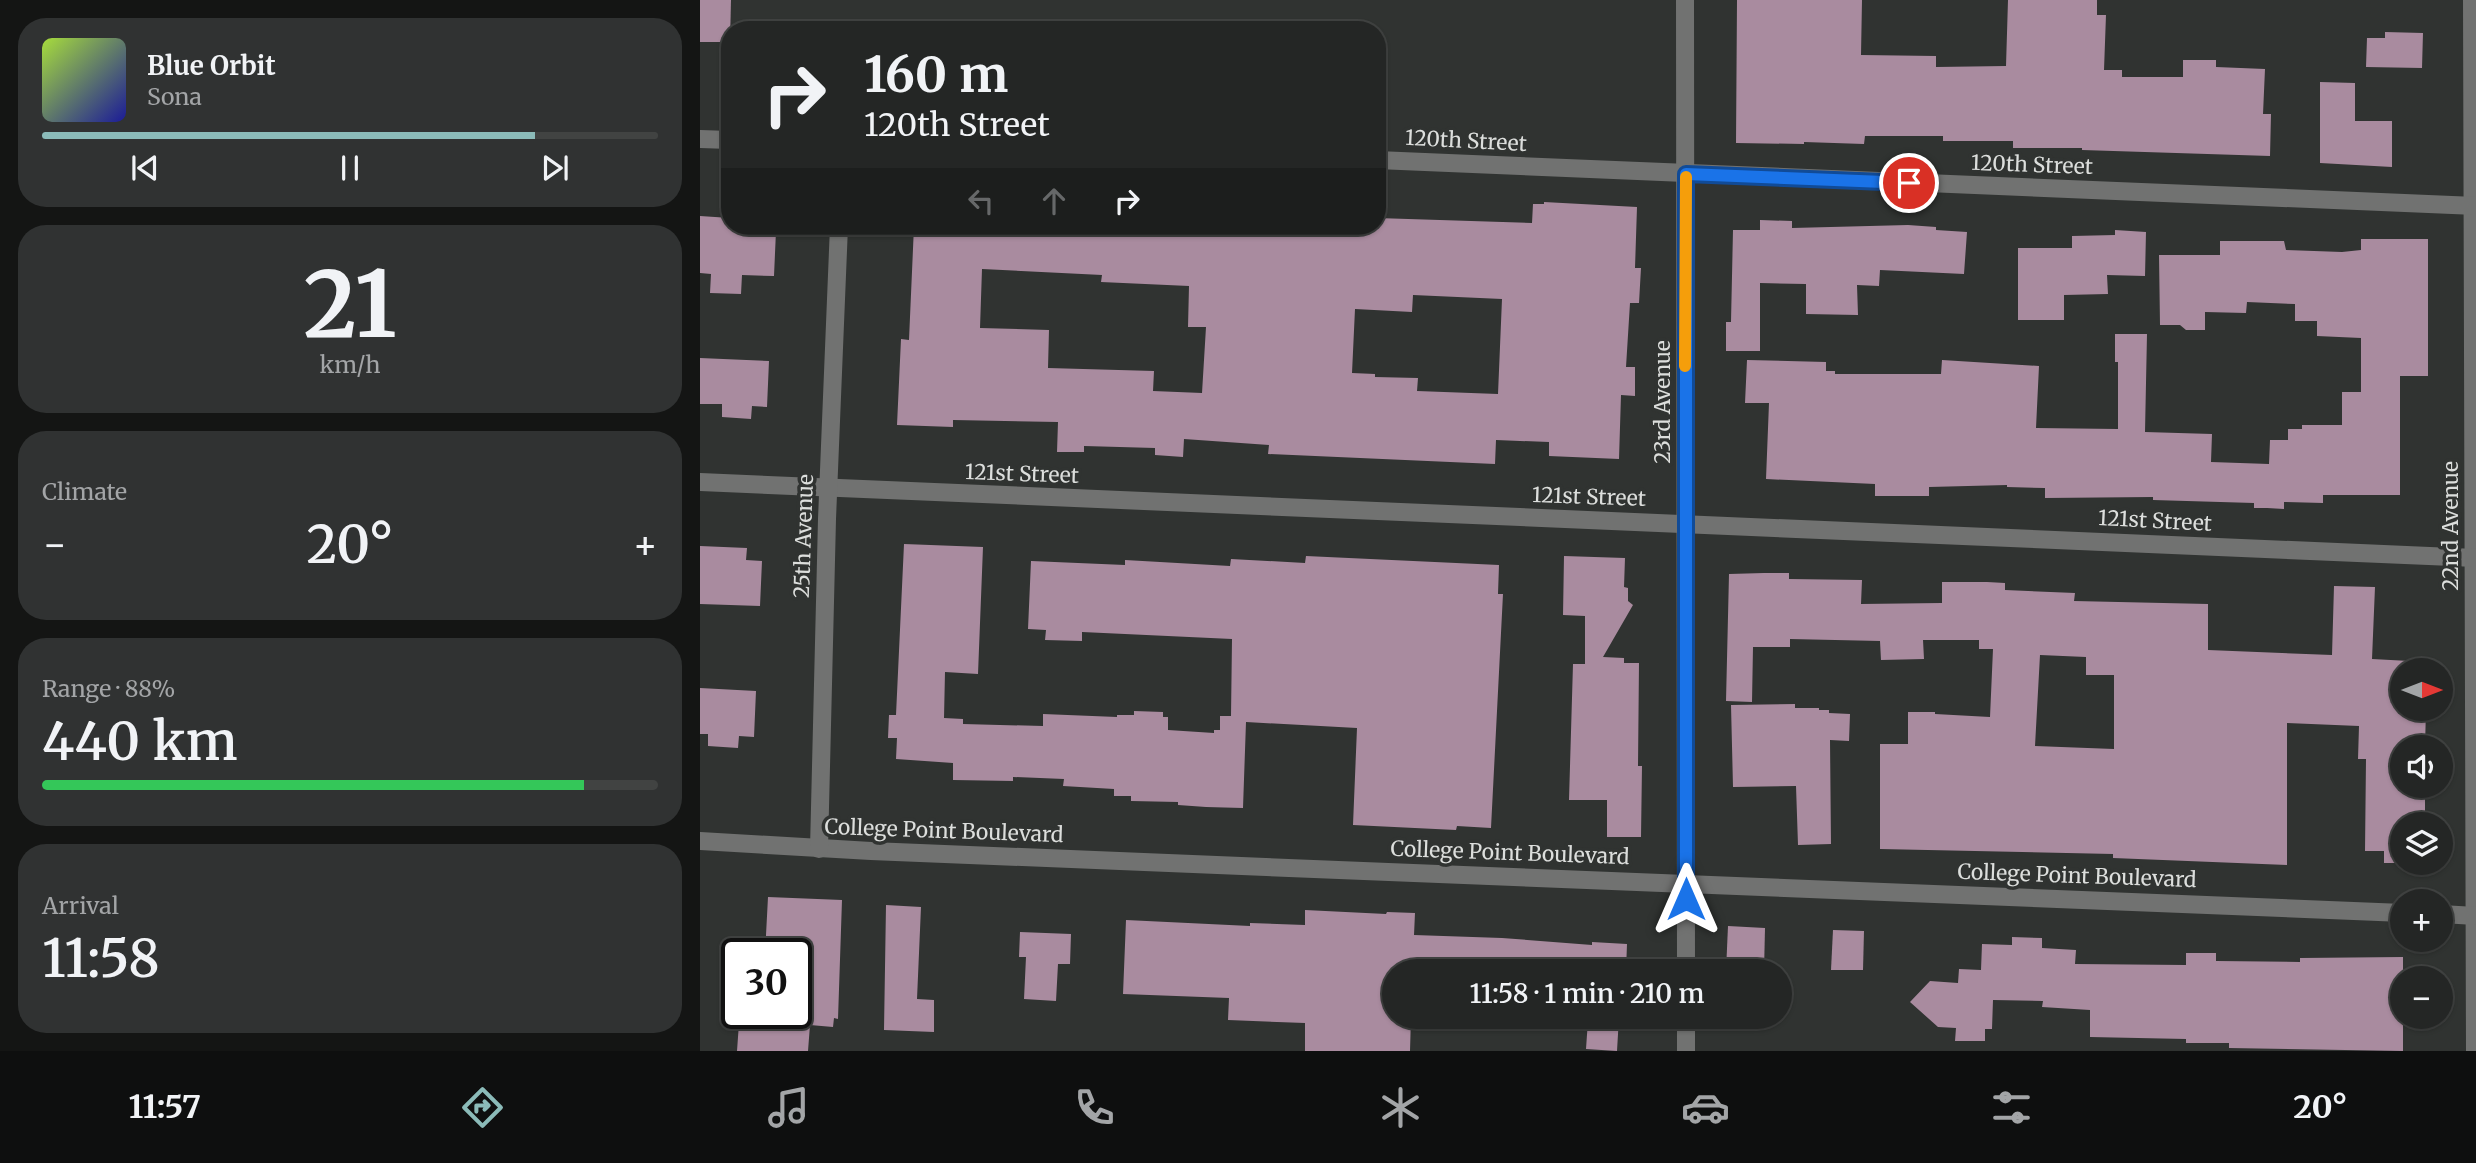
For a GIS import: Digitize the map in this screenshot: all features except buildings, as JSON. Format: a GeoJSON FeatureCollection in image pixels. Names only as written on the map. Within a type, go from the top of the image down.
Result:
{"type":"FeatureCollection","features":[{"type":"Feature","properties":{"kind":"street","name":"23rd Avenue"},"geometry":{"type":"LineString","coordinates":[[1685,0],[1686,959]]}},
{"type":"Feature","properties":{"kind":"street","name":"22nd Avenue"},"geometry":{"type":"LineString","coordinates":[[2473,0],[2475,1051]]}},
{"type":"Feature","properties":{"kind":"street"},"geometry":{"type":"LineString","coordinates":[[700,139],[721,140]]}},
{"type":"Feature","properties":{"kind":"street","name":"120th Street"},"geometry":{"type":"LineString","coordinates":[[1386,160],[2475,206]]}},
{"type":"Feature","properties":{"kind":"street","name":"25th Avenue"},"geometry":{"type":"LineString","coordinates":[[819,849],[828,489],[839,235]]}},
{"type":"Feature","properties":{"kind":"street","name":"121st Street"},"geometry":{"type":"LineString","coordinates":[[700,482],[2475,558]]}},
{"type":"Feature","properties":{"kind":"street","name":"College Point Boulevard"},"geometry":{"type":"LineString","coordinates":[[700,841],[819,849],[2390,912]]}},
{"type":"Feature","properties":{"kind":"street"},"geometry":{"type":"LineString","coordinates":[[2453,915],[2475,916]]}},
{"type":"Feature","properties":{"kind":"street"},"geometry":{"type":"LineString","coordinates":[[1686,1029],[1686,1051]]}},
{"type":"Feature","properties":{"kind":"slow traffic"},"geometry":{"type":"LineString","coordinates":[[1685,366],[1686,177]]}},
{"type":"Feature","properties":{"kind":"route"},"geometry":{"type":"LineString","coordinates":[[1686,899],[1686,174],[1909,183]]}}]}
